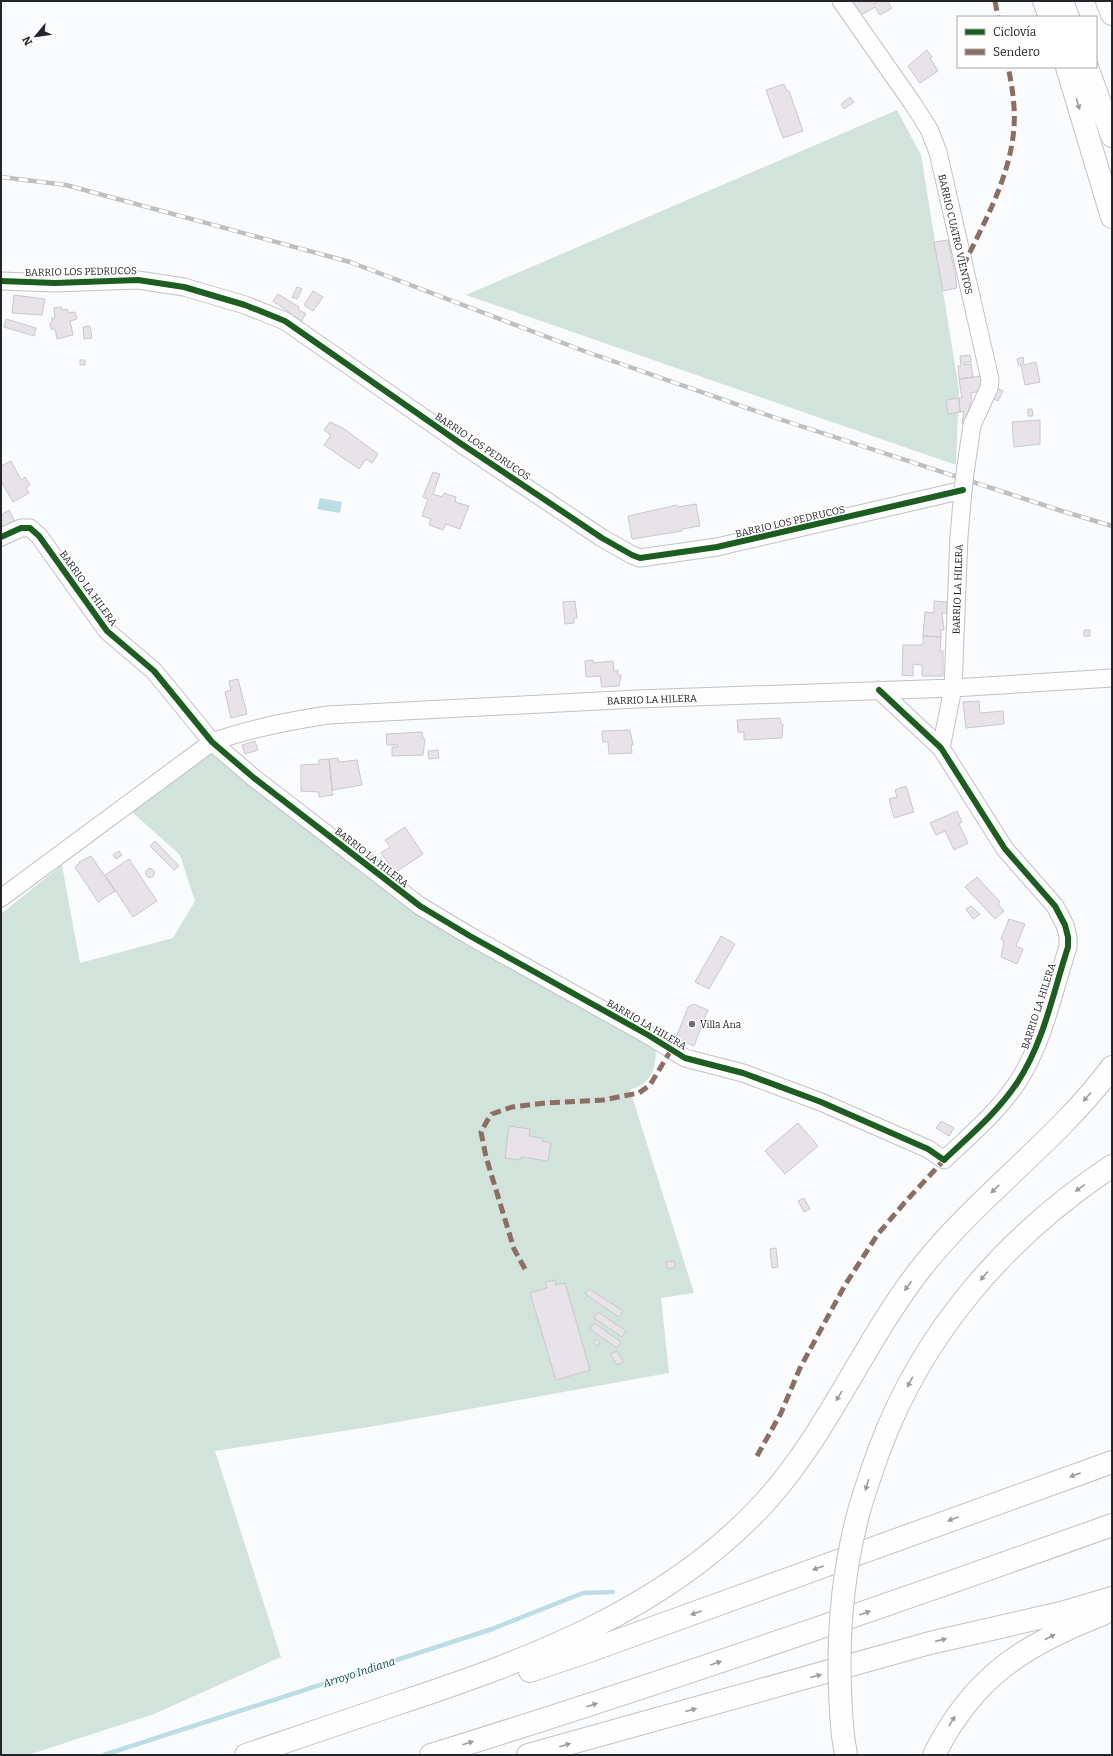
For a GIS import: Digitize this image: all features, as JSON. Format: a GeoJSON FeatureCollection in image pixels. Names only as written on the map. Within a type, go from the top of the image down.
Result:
{"type":"FeatureCollection","features":[{"type":"Feature","properties":{"kind":"highway"},"geometry":{"type":"LineString","coordinates":[[1044,1],[1050,16]]}},
{"type":"Feature","properties":{"kind":"highway"},"geometry":{"type":"LineString","coordinates":[[1062,1],[1068,16]]}},
{"type":"Feature","properties":{"kind":"highway"},"geometry":{"type":"LineString","coordinates":[[1107,1],[1112,14]]}},
{"type":"Feature","properties":{"kind":"highway"},"geometry":{"type":"LineString","coordinates":[[1067,68],[1112,217]]}},
{"type":"Feature","properties":{"kind":"highway"},"geometry":{"type":"LineString","coordinates":[[1087,68],[1112,136]]}},
{"type":"Feature","properties":{"kind":"highway"},"geometry":{"type":"LineString","coordinates":[[246,1755],[484,1675],[550,1648],[651,1597],[723,1544],[765,1502],[786,1477],[813,1439],[897,1301],[924,1265],[985,1198],[1058,1128],[1112,1067]]}},
{"type":"Feature","properties":{"kind":"highway"},"geometry":{"type":"LineString","coordinates":[[844,1746],[839,1660],[845,1580],[858,1515],[888,1426],[915,1372],[943,1327],[974,1288],[1001,1258],[1039,1221],[1075,1191],[1112,1166]]}},
{"type":"Feature","properties":{"kind":"highway"},"geometry":{"type":"LineString","coordinates":[[264,1755],[589,1651],[1112,1462]]}},
{"type":"Feature","properties":{"kind":"highway"},"geometry":{"type":"LineString","coordinates":[[431,1755],[596,1704],[857,1616],[1112,1525]]}},
{"type":"Feature","properties":{"kind":"highway"},"geometry":{"type":"LineString","coordinates":[[528,1755],[930,1643],[1061,1613],[1112,1598]]}},
{"type":"Feature","properties":{"kind":"highway"},"geometry":{"type":"LineString","coordinates":[[934,1755],[954,1718],[970,1697],[989,1678],[1044,1640],[1112,1610]]}},
{"type":"Feature","properties":{"kind":"street","name":"BARRIO CUATRO VIENTOS"},"geometry":{"type":"LineString","coordinates":[[841,1],[902,91],[913,104],[929,129],[938,152],[990,379],[989,388],[972,425],[963,490]]}},
{"type":"Feature","properties":{"kind":"street","name":"BARRIO LOS PEDRUCOS"},"geometry":{"type":"LineString","coordinates":[[1,281],[55,283],[138,280],[184,287],[245,305],[285,321],[498,469],[602,538],[640,558],[717,548],[963,490]]}},
{"type":"Feature","properties":{"kind":"street","name":"BARRIO LA HILERA"},"geometry":{"type":"LineString","coordinates":[[941,748],[953,688],[959,536],[963,490]]}},
{"type":"Feature","properties":{"kind":"street","name":"BARRIO LA HILERA"},"geometry":{"type":"LineString","coordinates":[[1,537],[21,528],[30,528],[39,536],[106,631],[154,671],[212,742],[254,778],[420,906],[470,936],[641,1031],[685,1058],[743,1073],[821,1102],[928,1148],[944,1160],[999,1106],[1016,1084],[1028,1064],[1040,1038],[1068,947],[1068,936],[1066,926],[1055,906],[1005,849],[941,748],[879,690]]}},
{"type":"Feature","properties":{"kind":"street","name":"BARRIO LA HILERA"},"geometry":{"type":"LineString","coordinates":[[1,898],[212,742],[271,724],[328,715],[637,699],[953,688],[1112,678]]}},
{"type":"Feature","properties":{"kind":"green space"},"geometry":{"type":"Polygon","coordinates":[[[897,110],[921,155],[959,390],[956,465],[466,295],[897,110]]]}},
{"type":"Feature","properties":{"kind":"green space"},"geometry":{"type":"Polygon","coordinates":[[[210,753],[413,905],[655,1045],[656,1055],[651,1075],[644,1083],[630,1090],[694,1293],[661,1298],[669,1373],[381,1425],[215,1451],[281,1657],[154,1714],[28,1755],[1,1755],[1,914],[62,865],[80,963],[173,938],[195,901],[180,855],[131,811],[210,753]]]}},
{"type":"Feature","properties":{"kind":"water"},"geometry":{"type":"Polygon","coordinates":[[[320,498],[342,502],[340,513],[317,509],[320,498]]]}},
{"type":"Feature","properties":{"kind":"building"},"geometry":{"type":"Polygon","coordinates":[[[852,1],[871,1],[873,4],[878,1],[887,1],[892,8],[880,15],[875,7],[861,15],[852,1]]]}},
{"type":"Feature","properties":{"kind":"building"},"geometry":{"type":"Polygon","coordinates":[[[927,50],[938,71],[920,83],[908,66],[927,50]]]}},
{"type":"Feature","properties":{"kind":"building"},"geometry":{"type":"Polygon","coordinates":[[[784,84],[787,91],[789,91],[803,131],[783,138],[766,90],[784,84]]]}},
{"type":"Feature","properties":{"kind":"building"},"geometry":{"type":"Polygon","coordinates":[[[850,97],[854,102],[844,109],[841,104],[850,97]]]}},
{"type":"Feature","properties":{"kind":"building"},"geometry":{"type":"Polygon","coordinates":[[[948,240],[954,269],[958,268],[959,273],[955,274],[957,288],[943,291],[934,242],[948,240]]]}},
{"type":"Feature","properties":{"kind":"building"},"geometry":{"type":"Polygon","coordinates":[[[297,287],[302,289],[297,299],[292,297],[297,287]]]}},
{"type":"Feature","properties":{"kind":"building"},"geometry":{"type":"Polygon","coordinates":[[[313,291],[323,297],[313,311],[304,305],[313,291]]]}},
{"type":"Feature","properties":{"kind":"building"},"geometry":{"type":"Polygon","coordinates":[[[278,294],[299,307],[298,309],[306,314],[301,321],[273,301],[278,294]]]}},
{"type":"Feature","properties":{"kind":"building"},"geometry":{"type":"Polygon","coordinates":[[[14,295],[45,299],[42,315],[12,313],[14,295]]]}},
{"type":"Feature","properties":{"kind":"building"},"geometry":{"type":"Polygon","coordinates":[[[61,307],[62,310],[67,309],[69,313],[75,312],[77,319],[70,321],[73,335],[57,339],[55,329],[51,329],[50,323],[52,322],[52,318],[55,318],[54,308],[61,307]]]}},
{"type":"Feature","properties":{"kind":"building"},"geometry":{"type":"Polygon","coordinates":[[[6,319],[36,328],[34,336],[4,327],[6,319]]]}},
{"type":"Feature","properties":{"kind":"building"},"geometry":{"type":"Polygon","coordinates":[[[90,326],[92,338],[84,339],[83,327],[90,326]]]}},
{"type":"Feature","properties":{"kind":"building"},"geometry":{"type":"Polygon","coordinates":[[[970,355],[971,362],[964,363],[964,365],[971,364],[973,377],[959,379],[958,366],[961,366],[960,356],[970,355]]]}},
{"type":"Feature","properties":{"kind":"building"},"geometry":{"type":"Polygon","coordinates":[[[1023,357],[1024,365],[1036,362],[1040,382],[1025,385],[1021,365],[1019,366],[1017,359],[1023,357]]]}},
{"type":"Feature","properties":{"kind":"building"},"geometry":{"type":"Polygon","coordinates":[[[80,360],[85,360],[85,365],[80,365],[80,360]]]}},
{"type":"Feature","properties":{"kind":"building"},"geometry":{"type":"Polygon","coordinates":[[[982,376],[981,391],[970,393],[972,395],[966,424],[962,423],[964,411],[960,412],[959,398],[962,398],[959,379],[982,376]]]}},
{"type":"Feature","properties":{"kind":"building"},"geometry":{"type":"Polygon","coordinates":[[[996,388],[1003,391],[998,401],[991,398],[996,388]]]}},
{"type":"Feature","properties":{"kind":"building"},"geometry":{"type":"Polygon","coordinates":[[[959,398],[960,412],[948,414],[946,400],[959,398]]]}},
{"type":"Feature","properties":{"kind":"building"},"geometry":{"type":"Polygon","coordinates":[[[1028,409],[1032,409],[1033,416],[1028,416],[1028,409]]]}},
{"type":"Feature","properties":{"kind":"building"},"geometry":{"type":"Polygon","coordinates":[[[1040,420],[1040,444],[1014,447],[1012,422],[1040,420]]]}},
{"type":"Feature","properties":{"kind":"building"},"geometry":{"type":"Polygon","coordinates":[[[330,422],[343,428],[378,454],[372,463],[366,459],[359,469],[324,445],[331,435],[324,430],[330,422]]]}},
{"type":"Feature","properties":{"kind":"building"},"geometry":{"type":"Polygon","coordinates":[[[11,461],[21,480],[25,477],[30,485],[26,488],[29,493],[13,502],[1,481],[1,466],[11,461]]]}},
{"type":"Feature","properties":{"kind":"building"},"geometry":{"type":"Polygon","coordinates":[[[433,472],[440,474],[433,494],[442,497],[444,493],[456,497],[455,502],[469,506],[460,529],[446,524],[443,530],[429,525],[431,519],[422,516],[428,499],[423,497],[433,472]]]}},
{"type":"Feature","properties":{"kind":"building"},"geometry":{"type":"Polygon","coordinates":[[[696,504],[700,526],[682,529],[682,531],[632,539],[628,516],[677,505],[678,507],[696,504]]]}},
{"type":"Feature","properties":{"kind":"building"},"geometry":{"type":"Polygon","coordinates":[[[9,510],[15,522],[1,530],[1,515],[9,510]]]}},
{"type":"Feature","properties":{"kind":"building"},"geometry":{"type":"Polygon","coordinates":[[[575,601],[577,618],[574,618],[574,623],[565,624],[563,602],[575,601]]]}},
{"type":"Feature","properties":{"kind":"building"},"geometry":{"type":"Polygon","coordinates":[[[934,601],[947,602],[947,613],[942,613],[944,630],[941,630],[941,637],[923,636],[925,612],[934,613],[934,601]]]}},
{"type":"Feature","properties":{"kind":"building"},"geometry":{"type":"Polygon","coordinates":[[[1084,630],[1090,630],[1090,636],[1084,636],[1084,630]]]}},
{"type":"Feature","properties":{"kind":"building"},"geometry":{"type":"Polygon","coordinates":[[[923,636],[941,637],[940,651],[943,651],[943,676],[922,676],[922,665],[913,664],[913,676],[902,675],[903,645],[923,645],[923,636]]]}},
{"type":"Feature","properties":{"kind":"building"},"geometry":{"type":"Polygon","coordinates":[[[593,660],[593,663],[613,661],[614,671],[618,670],[618,675],[621,675],[619,686],[602,687],[600,676],[586,677],[585,661],[593,660]]]}},
{"type":"Feature","properties":{"kind":"building"},"geometry":{"type":"Polygon","coordinates":[[[238,679],[247,714],[231,718],[225,692],[231,690],[229,681],[238,679]]]}},
{"type":"Feature","properties":{"kind":"building"},"geometry":{"type":"Polygon","coordinates":[[[979,701],[980,713],[1003,711],[1004,724],[966,728],[963,702],[979,701]]]}},
{"type":"Feature","properties":{"kind":"building"},"geometry":{"type":"Polygon","coordinates":[[[780,718],[781,724],[783,724],[782,738],[744,740],[744,732],[738,732],[737,720],[780,718]]]}},
{"type":"Feature","properties":{"kind":"building"},"geometry":{"type":"Polygon","coordinates":[[[630,730],[633,745],[631,745],[632,753],[609,754],[608,742],[603,742],[602,731],[630,730]]]}},
{"type":"Feature","properties":{"kind":"building"},"geometry":{"type":"Polygon","coordinates":[[[422,732],[423,739],[425,739],[423,755],[392,756],[392,747],[398,747],[398,745],[387,745],[386,734],[422,732]]]}},
{"type":"Feature","properties":{"kind":"building"},"geometry":{"type":"Polygon","coordinates":[[[255,741],[258,750],[245,754],[242,745],[255,741]]]}},
{"type":"Feature","properties":{"kind":"building"},"geometry":{"type":"Polygon","coordinates":[[[438,750],[439,758],[429,759],[428,751],[438,750]]]}},
{"type":"Feature","properties":{"kind":"building"},"geometry":{"type":"Polygon","coordinates":[[[338,758],[339,762],[357,760],[362,785],[332,790],[329,759],[338,758]]]}},
{"type":"Feature","properties":{"kind":"building"},"geometry":{"type":"Polygon","coordinates":[[[329,759],[333,795],[319,797],[319,792],[301,791],[301,765],[319,764],[319,760],[329,759]]]}},
{"type":"Feature","properties":{"kind":"building"},"geometry":{"type":"Polygon","coordinates":[[[906,786],[914,812],[894,818],[889,799],[897,797],[895,790],[906,786]]]}},
{"type":"Feature","properties":{"kind":"building"},"geometry":{"type":"Polygon","coordinates":[[[957,811],[962,822],[959,824],[968,843],[954,850],[945,831],[936,835],[930,823],[957,811]]]}},
{"type":"Feature","properties":{"kind":"building"},"geometry":{"type":"Polygon","coordinates":[[[405,827],[423,854],[390,876],[358,852],[362,847],[386,866],[389,864],[381,853],[390,847],[385,840],[405,827]]]}},
{"type":"Feature","properties":{"kind":"building"},"geometry":{"type":"Polygon","coordinates":[[[155,841],[179,866],[174,870],[150,846],[155,841]]]}},
{"type":"Feature","properties":{"kind":"building"},"geometry":{"type":"Polygon","coordinates":[[[119,851],[122,855],[116,859],[113,855],[119,851]]]}},
{"type":"Feature","properties":{"kind":"building"},"geometry":{"type":"Polygon","coordinates":[[[91,856],[115,891],[98,902],[75,867],[80,863],[79,862],[91,856]]]}},
{"type":"Feature","properties":{"kind":"building"},"geometry":{"type":"Polygon","coordinates":[[[129,859],[157,901],[133,917],[105,875],[129,859]]]}},
{"type":"Feature","properties":{"kind":"building"},"geometry":{"type":"Polygon","coordinates":[[[148,869],[152,869],[154,873],[152,877],[148,877],[146,875],[146,871],[148,869]]]}},
{"type":"Feature","properties":{"kind":"building"},"geometry":{"type":"Polygon","coordinates":[[[977,877],[1000,902],[998,904],[1004,911],[995,919],[965,887],[977,877]]]}},
{"type":"Feature","properties":{"kind":"building"},"geometry":{"type":"Polygon","coordinates":[[[971,906],[980,914],[973,919],[966,909],[971,906]]]}},
{"type":"Feature","properties":{"kind":"building"},"geometry":{"type":"Polygon","coordinates":[[[1009,919],[1025,924],[1016,946],[1023,949],[1017,964],[1001,957],[1004,941],[1001,939],[1009,919]]]}},
{"type":"Feature","properties":{"kind":"building"},"geometry":{"type":"Polygon","coordinates":[[[721,936],[735,944],[709,989],[695,982],[721,936]]]}},
{"type":"Feature","properties":{"kind":"building","name":"Villa Ana"},"geometry":{"type":"Polygon","coordinates":[[[693,1004],[708,1010],[694,1046],[676,1038],[688,1007],[693,1004]]]}},
{"type":"Feature","properties":{"kind":"building"},"geometry":{"type":"Polygon","coordinates":[[[941,1121],[954,1128],[949,1136],[936,1128],[941,1121]]]}},
{"type":"Feature","properties":{"kind":"building"},"geometry":{"type":"Polygon","coordinates":[[[798,1123],[818,1146],[785,1174],[765,1151],[798,1123]]]}},
{"type":"Feature","properties":{"kind":"building"},"geometry":{"type":"Polygon","coordinates":[[[509,1126],[530,1129],[529,1136],[542,1138],[542,1141],[551,1143],[548,1161],[521,1157],[521,1160],[505,1158],[509,1126]]]}},
{"type":"Feature","properties":{"kind":"building"},"geometry":{"type":"Polygon","coordinates":[[[804,1198],[810,1209],[804,1212],[798,1201],[804,1198]]]}},
{"type":"Feature","properties":{"kind":"building"},"geometry":{"type":"Polygon","coordinates":[[[776,1248],[778,1267],[772,1268],[770,1249],[776,1248]]]}},
{"type":"Feature","properties":{"kind":"building"},"geometry":{"type":"Polygon","coordinates":[[[674,1261],[675,1267],[668,1269],[666,1262],[674,1261]]]}},
{"type":"Feature","properties":{"kind":"building"},"geometry":{"type":"Polygon","coordinates":[[[555,1280],[556,1285],[565,1283],[590,1370],[556,1380],[530,1293],[547,1288],[545,1282],[555,1280]]]}},
{"type":"Feature","properties":{"kind":"building"},"geometry":{"type":"Polygon","coordinates":[[[589,1289],[623,1311],[619,1317],[585,1294],[589,1289]]]}},
{"type":"Feature","properties":{"kind":"building"},"geometry":{"type":"Polygon","coordinates":[[[598,1312],[626,1331],[622,1337],[594,1318],[598,1312]]]}},
{"type":"Feature","properties":{"kind":"building"},"geometry":{"type":"Polygon","coordinates":[[[594,1323],[621,1342],[617,1348],[590,1329],[594,1323]]]}},
{"type":"Feature","properties":{"kind":"building"},"geometry":{"type":"Polygon","coordinates":[[[596,1339],[600,1342],[598,1346],[593,1343],[596,1339]]]}},
{"type":"Feature","properties":{"kind":"building"},"geometry":{"type":"Polygon","coordinates":[[[617,1351],[624,1362],[617,1365],[610,1354],[617,1351]]]}},
{"type":"Feature","properties":{"kind":"waterway","name":"Arroyo Indiana"},"geometry":{"type":"LineString","coordinates":[[104,1755],[492,1629],[583,1593],[613,1592]]}},
{"type":"Feature","properties":{"kind":"railway"},"geometry":{"type":"LineString","coordinates":[[1,177],[66,185],[350,262],[584,351],[773,417],[1112,526]]}},
{"type":"Feature","properties":{"kind":"marked path"},"geometry":{"type":"LineString","coordinates":[[995,1],[998,16]]}},
{"type":"Feature","properties":{"kind":"marked path"},"geometry":{"type":"LineString","coordinates":[[963,266],[991,209],[1006,169],[1011,149],[1014,128],[1014,107],[1008,68]]}},
{"type":"Feature","properties":{"kind":"marked path"},"geometry":{"type":"LineString","coordinates":[[525,1269],[514,1249],[486,1157],[481,1132],[487,1121],[492,1114],[512,1107],[545,1103],[603,1100],[639,1093],[650,1085],[671,1050]]}},
{"type":"Feature","properties":{"kind":"marked path"},"geometry":{"type":"LineString","coordinates":[[757,1456],[781,1413],[800,1368],[845,1285],[878,1234],[944,1160]]}},
{"type":"Feature","properties":{"kind":"cycle path"},"geometry":{"type":"LineString","coordinates":[[1,281],[55,283],[138,280],[184,287],[245,305],[285,321],[460,443],[602,538],[640,558],[717,547],[963,490]]}},
{"type":"Feature","properties":{"kind":"cycle path"},"geometry":{"type":"LineString","coordinates":[[1,537],[21,528],[30,528],[39,536],[107,631],[154,671],[212,742],[254,778],[420,906],[470,936],[648,1035],[685,1058],[743,1073],[821,1102],[928,1149],[944,1160],[1001,1104],[1017,1083],[1026,1067],[1047,1017],[1068,947],[1068,937],[1065,925],[1055,906],[1005,849],[941,748],[879,690]]}},
{"type":"Feature","properties":{"kind":"place","name":"Villa Ana"},"geometry":{"type":"Point","coordinates":[692,1024]}}]}
